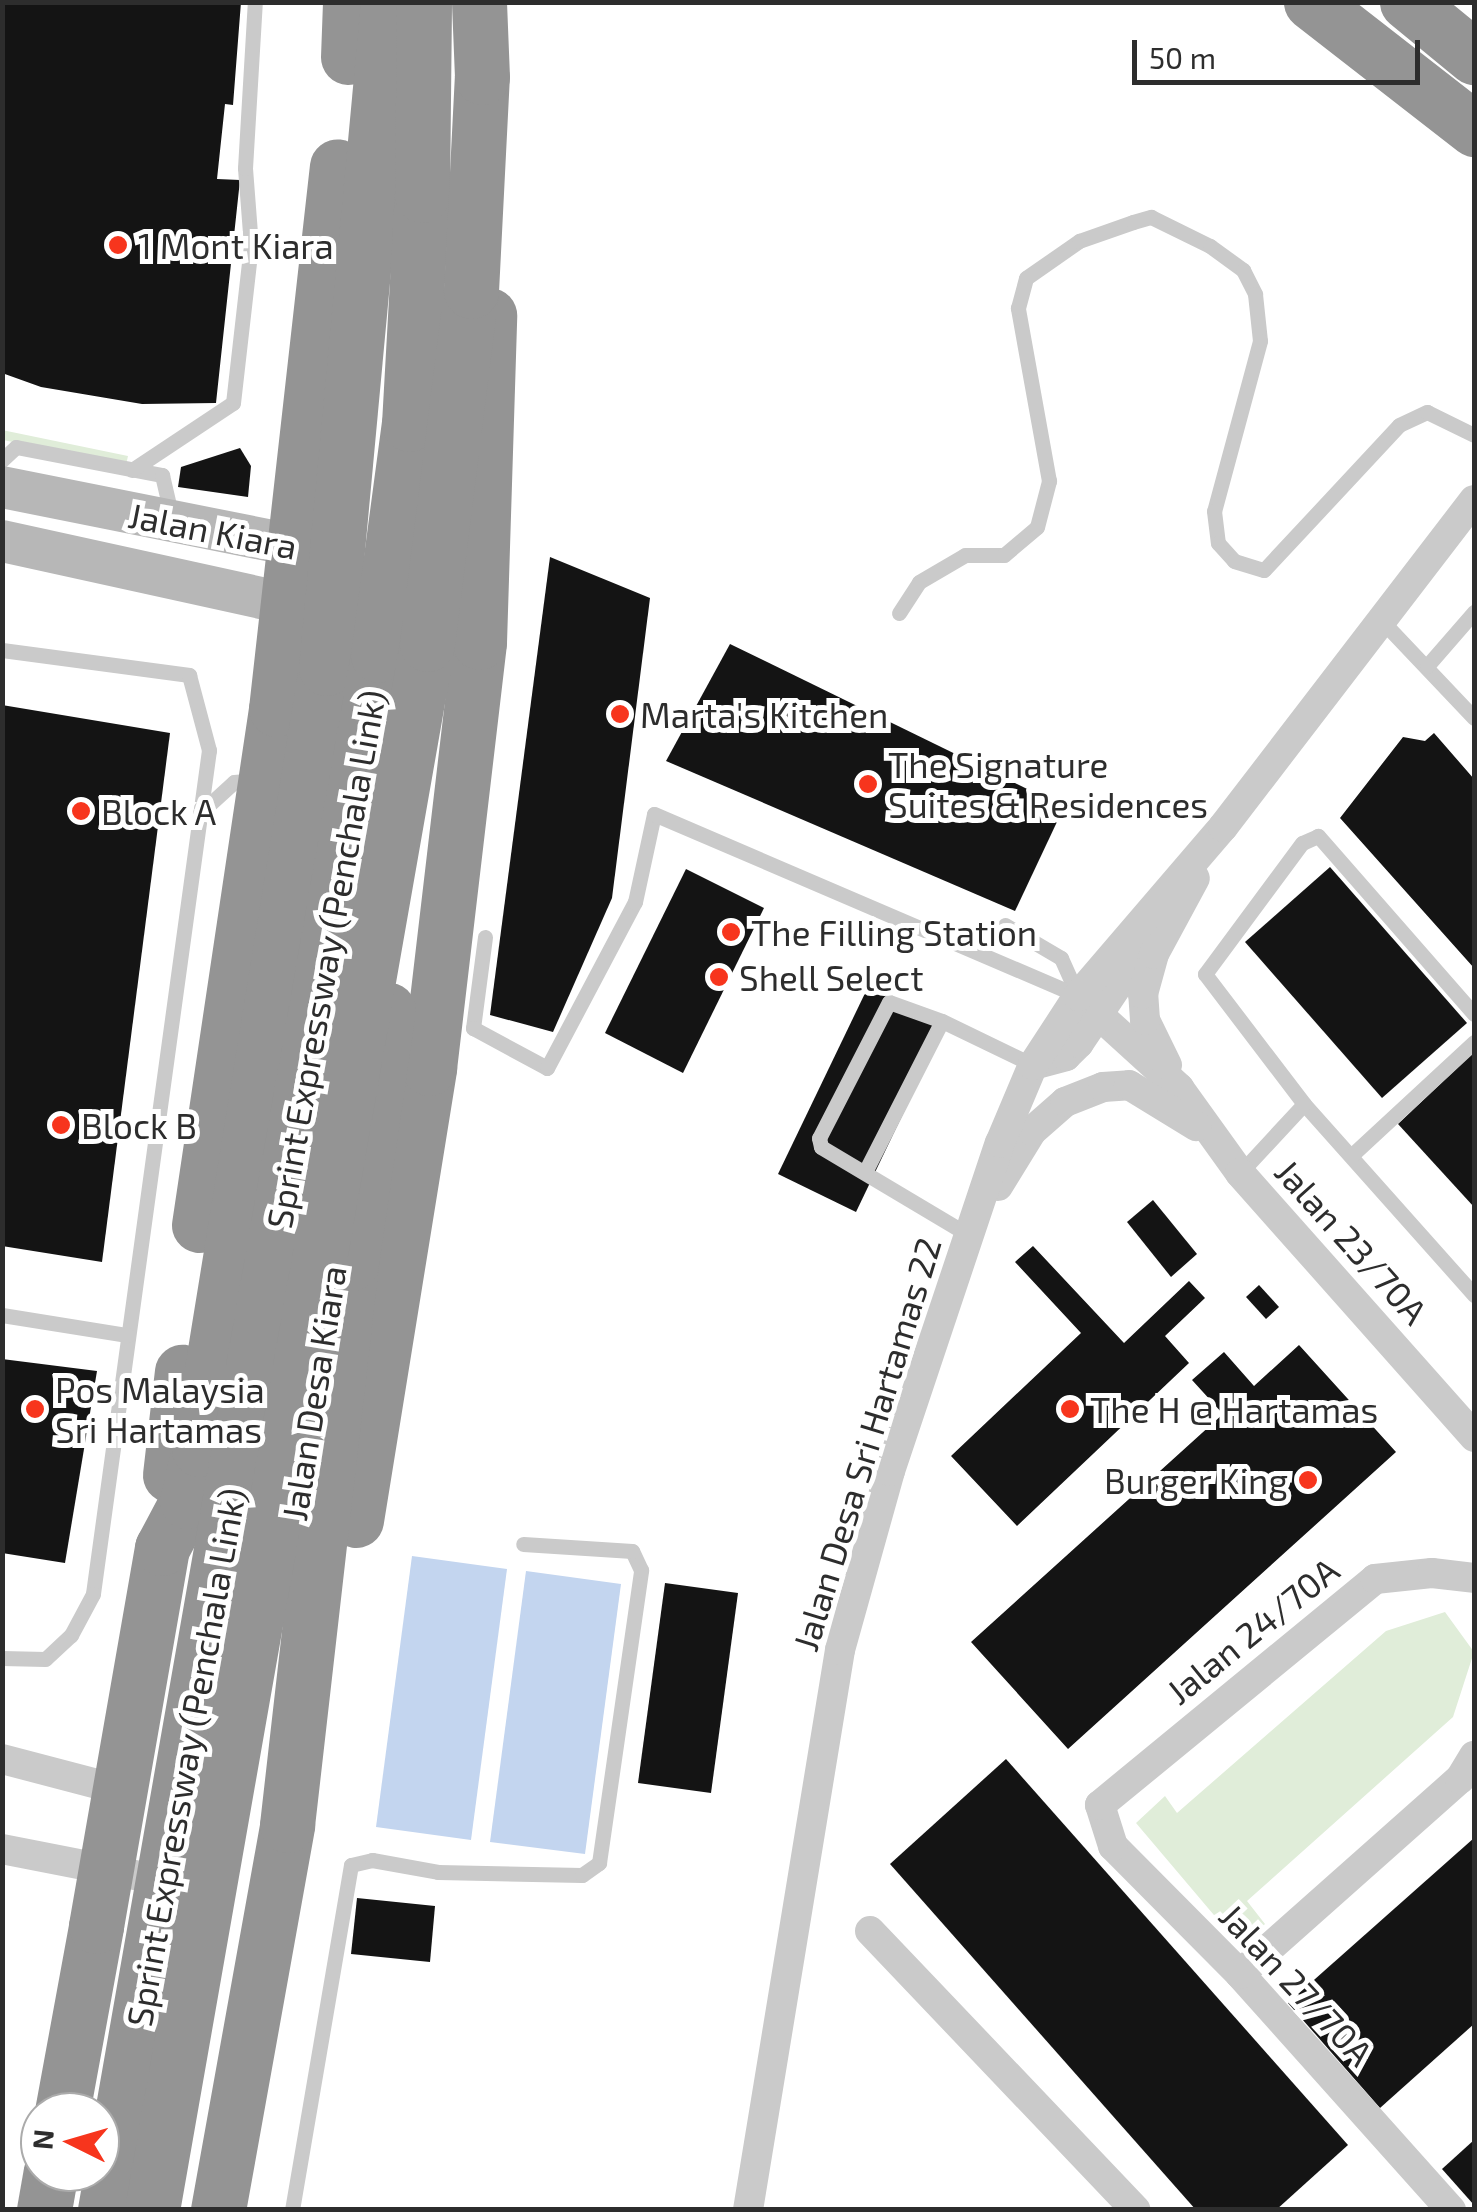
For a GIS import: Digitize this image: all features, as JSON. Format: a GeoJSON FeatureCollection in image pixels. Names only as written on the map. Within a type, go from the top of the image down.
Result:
{"type":"FeatureCollection","features":[{"type":"Feature","properties":{"kind":"highway"},"geometry":{"type":"LineString","coordinates":[[66,2092],[162,1548],[210,1125],[276,709],[348,58],[350,2]]}},
{"type":"Feature","properties":{"kind":"highway"},"geometry":{"type":"LineString","coordinates":[[162,1548],[186,1501],[199,1449],[326,668],[388,2]]}},
{"type":"Feature","properties":{"kind":"highway"},"geometry":{"type":"LineString","coordinates":[[368,560],[396,352],[398,2]]}},
{"type":"Feature","properties":{"kind":"highway","name":"Sprint Expressway (Penchala Link)"},"geometry":{"type":"LineString","coordinates":[[97,2200],[386,633],[409,424],[422,195],[424,2]]}},
{"type":"Feature","properties":{"kind":"highway"},"geometry":{"type":"LineString","coordinates":[[424,572],[434,453],[440,2]]}},
{"type":"Feature","properties":{"kind":"highway"},"geometry":{"type":"LineString","coordinates":[[218,2210],[266,1815],[451,578],[466,401],[471,2]]}},
{"type":"Feature","properties":{"kind":"highway"},"geometry":{"type":"LineString","coordinates":[[97,2200],[427,644],[471,291],[482,77],[479,2]]}},
{"type":"Feature","properties":{"kind":"highway"},"geometry":{"type":"LineString","coordinates":[[266,1815],[362,1492],[430,1068],[479,642],[506,2]]}},
{"type":"Feature","properties":{"kind":"highway"},"geometry":{"type":"LineString","coordinates":[[1312,2],[1474,128]]}},
{"type":"Feature","properties":{"kind":"highway"},"geometry":{"type":"LineString","coordinates":[[1407,2],[1474,57]]}},
{"type":"Feature","properties":{"kind":"main road","name":"Jalan Kiara"},"geometry":{"type":"LineString","coordinates":[[2,488],[424,572]]}},
{"type":"Feature","properties":{"kind":"main road","name":"Jalan Kiara"},"geometry":{"type":"LineString","coordinates":[[2,541],[386,633]]}},
{"type":"Feature","properties":{"kind":"main road","name":"Jalan Desa Kiara"},"geometry":{"type":"LineString","coordinates":[[168,2210],[229,1890],[266,1815],[312,1411],[386,633],[368,560]]}},
{"type":"Feature","properties":{"kind":"main road","name":"Jalan Desa Kiara"},"geometry":{"type":"LineString","coordinates":[[97,2200],[179,1883],[196,1799],[331,908],[386,633],[424,572]]}},
{"type":"Feature","properties":{"kind":"street"},"geometry":{"type":"LineString","coordinates":[[1179,1088],[1145,1020],[1143,994],[1154,954],[1223,827],[1474,500]]}},
{"type":"Feature","properties":{"kind":"street","name":"Jalan Desa Sri Hartamas 22"},"geometry":{"type":"LineString","coordinates":[[748,2210],[840,1650],[967,1234],[1034,1065],[1089,1004],[1223,827]]}},
{"type":"Feature","properties":{"kind":"street","name":"Jalan 23/70A"},"geometry":{"type":"LineString","coordinates":[[1089,1004],[1179,1088],[1240,1172],[1474,1437]]}},
{"type":"Feature","properties":{"kind":"street","name":"Jalan 23/70A"},"geometry":{"type":"LineString","coordinates":[[967,1234],[1032,1130],[1065,1102],[1090,1092],[1129,1085],[1214,1140]]}},
{"type":"Feature","properties":{"kind":"street","name":"Jalan 24/70A"},"geometry":{"type":"LineString","coordinates":[[1100,1806],[1375,1578],[1432,1573],[1474,1578]]}},
{"type":"Feature","properties":{"kind":"street"},"geometry":{"type":"LineString","coordinates":[[1240,1974],[1460,1779],[1474,1756]]}},
{"type":"Feature","properties":{"kind":"street"},"geometry":{"type":"LineString","coordinates":[[2,1759],[128,1793],[196,1799],[266,1815]]}},
{"type":"Feature","properties":{"kind":"street","name":"Jalan 27/70A"},"geometry":{"type":"LineString","coordinates":[[1100,1806],[1114,1846],[1240,1974],[1451,2210]]}},
{"type":"Feature","properties":{"kind":"street"},"geometry":{"type":"LineString","coordinates":[[2,1849],[229,1890]]}},
{"type":"Feature","properties":{"kind":"street"},"geometry":{"type":"LineString","coordinates":[[870,1931],[1136,2210]]}},
{"type":"Feature","properties":{"kind":"lane"},"geometry":{"type":"LineString","coordinates":[[132,470],[233,403],[251,246],[244,168],[255,2]]}},
{"type":"Feature","properties":{"kind":"lane"},"geometry":{"type":"LineString","coordinates":[[899,613],[919,582],[965,555],[1004,555],[1036,527],[1050,480],[1018,308],[1026,278],[1079,241],[1132,222],[1152,218],[1210,246],[1243,270],[1255,294],[1260,341],[1214,511],[1218,542],[1234,561],[1264,570],[1399,425],[1427,412],[1474,435]]}},
{"type":"Feature","properties":{"kind":"lane"},"geometry":{"type":"LineString","coordinates":[[2,460],[16,447],[162,475],[173,523]]}},
{"type":"Feature","properties":{"kind":"lane"},"geometry":{"type":"LineString","coordinates":[[1427,666],[1474,612]]}},
{"type":"Feature","properties":{"kind":"lane"},"geometry":{"type":"LineString","coordinates":[[1383,622],[1474,718]]}},
{"type":"Feature","properties":{"kind":"lane"},"geometry":{"type":"LineString","coordinates":[[2,650],[189,675],[209,750],[93,1594],[71,1635],[45,1660],[2,1658]]}},
{"type":"Feature","properties":{"kind":"lane"},"geometry":{"type":"LineString","coordinates":[[200,813],[234,782],[257,780],[308,800],[323,821]]}},
{"type":"Feature","properties":{"kind":"lane"},"geometry":{"type":"LineString","coordinates":[[485,937],[473,1028],[546,1068],[635,902],[654,814],[1089,1004]]}},
{"type":"Feature","properties":{"kind":"lane"},"geometry":{"type":"LineString","coordinates":[[1474,1014],[1334,848],[1318,836],[1302,842],[1205,974],[1304,1104],[1353,1154],[1474,1295]]}},
{"type":"Feature","properties":{"kind":"lane"},"geometry":{"type":"LineString","coordinates":[[324,838],[331,908]]}},
{"type":"Feature","properties":{"kind":"lane"},"geometry":{"type":"LineString","coordinates":[[1005,925],[1060,958],[1089,1004]]}},
{"type":"Feature","properties":{"kind":"lane"},"geometry":{"type":"LineString","coordinates":[[967,1234],[820,1147],[820,1138],[871,1036],[894,1000],[1034,1065]]}},
{"type":"Feature","properties":{"kind":"lane"},"geometry":{"type":"LineString","coordinates":[[865,1172],[942,1021]]}},
{"type":"Feature","properties":{"kind":"lane"},"geometry":{"type":"LineString","coordinates":[[1353,1154],[1474,1042]]}},
{"type":"Feature","properties":{"kind":"lane"},"geometry":{"type":"LineString","coordinates":[[1240,1172],[1304,1104]]}},
{"type":"Feature","properties":{"kind":"lane"},"geometry":{"type":"LineString","coordinates":[[2,1314],[127,1335]]}},
{"type":"Feature","properties":{"kind":"lane"},"geometry":{"type":"LineString","coordinates":[[292,2210],[352,1866],[372,1860],[438,1872],[582,1875],[599,1863],[641,1570],[632,1551],[524,1544]]}},
{"type":"Feature","properties":{"kind":"green space"},"geometry":{"type":"Polygon","coordinates":[[[2,430],[128,456],[126,465],[3,440],[2,430]]]}},
{"type":"Feature","properties":{"kind":"green space"},"geometry":{"type":"Polygon","coordinates":[[[1445,1612],[1474,1652],[1453,1717],[1247,1901],[1265,1924],[1241,1947],[1136,1823],[1165,1796],[1177,1813],[1386,1631],[1445,1612]]]}},
{"type":"Feature","properties":{"kind":"water"},"geometry":{"type":"Polygon","coordinates":[[[412,1556],[507,1569],[471,1840],[376,1827],[412,1556]]]}},
{"type":"Feature","properties":{"kind":"water"},"geometry":{"type":"Polygon","coordinates":[[[526,1571],[621,1584],[585,1854],[490,1842],[526,1571]]]}},
{"type":"Feature","properties":{"kind":"building","name":"1 Mont Kiara"},"geometry":{"type":"Polygon","coordinates":[[[2,2],[241,2],[233,105],[225,104],[217,179],[240,180],[216,403],[142,404],[41,387],[2,373],[2,2]]]}},
{"type":"Feature","properties":{"kind":"building"},"geometry":{"type":"Polygon","coordinates":[[[240,448],[251,466],[248,497],[178,487],[181,467],[240,448]]]}},
{"type":"Feature","properties":{"kind":"building"},"geometry":{"type":"Polygon","coordinates":[[[550,557],[650,598],[612,898],[553,1032],[490,1015],[550,557]]]}},
{"type":"Feature","properties":{"kind":"building","name":"The Signature Suites & Residences"},"geometry":{"type":"Polygon","coordinates":[[[730,644],[1064,807],[1015,911],[666,761],[730,644]]]}},
{"type":"Feature","properties":{"kind":"building"},"geometry":{"type":"Polygon","coordinates":[[[2,705],[170,733],[102,1262],[2,1246],[2,705]]]}},
{"type":"Feature","properties":{"kind":"building"},"geometry":{"type":"Polygon","coordinates":[[[1434,733],[1474,779],[1474,968],[1340,818],[1403,737],[1425,741],[1434,733]]]}},
{"type":"Feature","properties":{"kind":"building"},"geometry":{"type":"Polygon","coordinates":[[[1330,867],[1467,1023],[1382,1098],[1245,942],[1330,867]]]}},
{"type":"Feature","properties":{"kind":"building"},"geometry":{"type":"Polygon","coordinates":[[[686,869],[764,908],[683,1073],[605,1033],[686,869]]]}},
{"type":"Feature","properties":{"kind":"building"},"geometry":{"type":"Polygon","coordinates":[[[868,987],[946,1024],[856,1212],[778,1174],[868,987]]]}},
{"type":"Feature","properties":{"kind":"building"},"geometry":{"type":"Polygon","coordinates":[[[1474,1052],[1474,1207],[1398,1124],[1474,1052]]]}},
{"type":"Feature","properties":{"kind":"building"},"geometry":{"type":"Polygon","coordinates":[[[1153,1200],[1197,1254],[1171,1277],[1127,1222],[1153,1200]]]}},
{"type":"Feature","properties":{"kind":"building","name":"The H @ Hartamas"},"geometry":{"type":"Polygon","coordinates":[[[1033,1246],[1124,1343],[1189,1281],[1205,1298],[1165,1336],[1189,1363],[1017,1526],[951,1456],[1081,1333],[1015,1262],[1033,1246]]]}},
{"type":"Feature","properties":{"kind":"building"},"geometry":{"type":"Polygon","coordinates":[[[1259,1285],[1279,1307],[1266,1319],[1246,1297],[1259,1285]]]}},
{"type":"Feature","properties":{"kind":"building"},"geometry":{"type":"Polygon","coordinates":[[[1299,1345],[1396,1452],[1068,1749],[971,1642],[1223,1414],[1192,1380],[1224,1352],[1254,1386],[1299,1345]]]}},
{"type":"Feature","properties":{"kind":"building"},"geometry":{"type":"Polygon","coordinates":[[[2,1359],[97,1371],[65,1563],[2,1553],[2,1359]]]}},
{"type":"Feature","properties":{"kind":"building"},"geometry":{"type":"Polygon","coordinates":[[[665,1583],[738,1593],[711,1793],[638,1783],[665,1583]]]}},
{"type":"Feature","properties":{"kind":"building"},"geometry":{"type":"Polygon","coordinates":[[[1006,1759],[1348,2145],[1276,2210],[1196,2210],[890,1864],[1006,1759]]]}},
{"type":"Feature","properties":{"kind":"building"},"geometry":{"type":"Polygon","coordinates":[[[1474,1838],[1474,2024],[1380,2108],[1288,2003],[1474,1838]]]}},
{"type":"Feature","properties":{"kind":"building"},"geometry":{"type":"Polygon","coordinates":[[[357,1898],[435,1906],[430,1962],[351,1954],[357,1898]]]}},
{"type":"Feature","properties":{"kind":"building"},"geometry":{"type":"Polygon","coordinates":[[[1474,2140],[1474,2205],[1442,2169],[1474,2140]]]}},
{"type":"Feature","properties":{"kind":"place","name":"1 Mont Kiara"},"geometry":{"type":"Point","coordinates":[118,245]}},
{"type":"Feature","properties":{"kind":"place","name":"Marta's Kitchen"},"geometry":{"type":"Point","coordinates":[620,714]}},
{"type":"Feature","properties":{"kind":"place","name":"The Signature Suites & Residences"},"geometry":{"type":"Point","coordinates":[868,784]}},
{"type":"Feature","properties":{"kind":"place","name":"Block A"},"geometry":{"type":"Point","coordinates":[81,811]}},
{"type":"Feature","properties":{"kind":"place","name":"The Filling Station"},"geometry":{"type":"Point","coordinates":[731,932]}},
{"type":"Feature","properties":{"kind":"place","name":"Shell Select"},"geometry":{"type":"Point","coordinates":[719,977]}},
{"type":"Feature","properties":{"kind":"place","name":"Block B"},"geometry":{"type":"Point","coordinates":[61,1125]}},
{"type":"Feature","properties":{"kind":"place","name":"Pos Malaysia Sri Hartamas"},"geometry":{"type":"Point","coordinates":[35,1409]}},
{"type":"Feature","properties":{"kind":"place","name":"The H @ Hartamas"},"geometry":{"type":"Point","coordinates":[1070,1409]}},
{"type":"Feature","properties":{"kind":"place","name":"Burger King"},"geometry":{"type":"Point","coordinates":[1308,1480]}}]}
